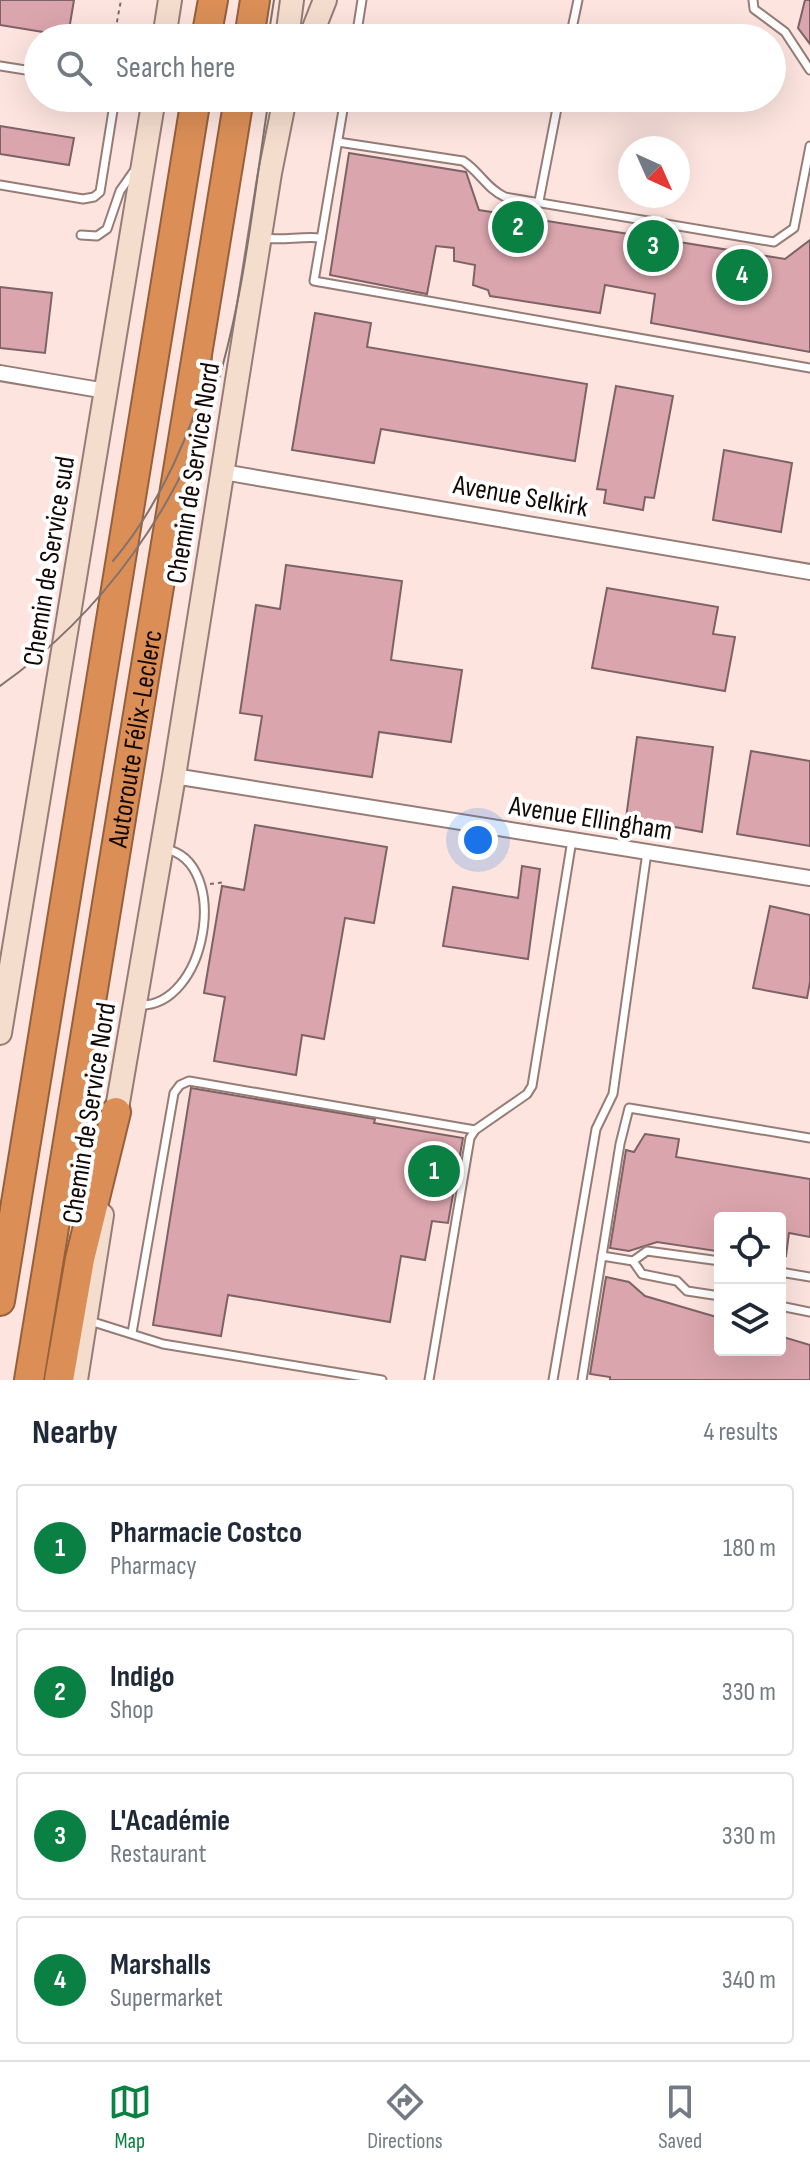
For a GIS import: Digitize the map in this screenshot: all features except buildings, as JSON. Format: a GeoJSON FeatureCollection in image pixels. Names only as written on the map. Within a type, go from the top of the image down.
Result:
{"type":"FeatureCollection","features":[{"type":"Feature","properties":{"kind":"highway"},"geometry":{"type":"LineString","coordinates":[[209,24],[213,0]]}},
{"type":"Feature","properties":{"kind":"highway"},"geometry":{"type":"LineString","coordinates":[[251,24],[255,0]]}},
{"type":"Feature","properties":{"kind":"highway","name":"Autoroute Félix-Leclerc"},"geometry":{"type":"LineString","coordinates":[[0,1301],[194,112]]}},
{"type":"Feature","properties":{"kind":"highway","name":"Autoroute Félix-Leclerc"},"geometry":{"type":"LineString","coordinates":[[29,1380],[237,112]]}},
{"type":"Feature","properties":{"kind":"highway"},"geometry":{"type":"LineString","coordinates":[[59,1380],[80,1259],[116,1112]]}},
{"type":"Feature","properties":{"kind":"main road"},"geometry":{"type":"LineString","coordinates":[[166,24],[170,0]]}},
{"type":"Feature","properties":{"kind":"main road"},"geometry":{"type":"LineString","coordinates":[[289,24],[292,0]]}},
{"type":"Feature","properties":{"kind":"main road"},"geometry":{"type":"LineString","coordinates":[[316,24],[325,0]]}},
{"type":"Feature","properties":{"kind":"main road","name":"Chemin de Service sud"},"geometry":{"type":"LineString","coordinates":[[0,1033],[11,921],[106,391],[152,112]]}},
{"type":"Feature","properties":{"kind":"main road","name":"Chemin de Service Nord"},"geometry":{"type":"LineString","coordinates":[[76,1380],[116,1112],[282,112]]}},
{"type":"Feature","properties":{"kind":"street"},"geometry":{"type":"LineString","coordinates":[[0,373],[106,391]]}},
{"type":"Feature","properties":{"kind":"street","name":"Avenue Selkirk"},"geometry":{"type":"LineString","coordinates":[[223,472],[810,572]]}},
{"type":"Feature","properties":{"kind":"street","name":"Avenue Ellingham"},"geometry":{"type":"LineString","coordinates":[[174,776],[810,878]]}},
{"type":"Feature","properties":{"kind":"lane"},"geometry":{"type":"LineString","coordinates":[[358,24],[362,0]]}},
{"type":"Feature","properties":{"kind":"lane"},"geometry":{"type":"LineString","coordinates":[[572,24],[576,0]]}},
{"type":"Feature","properties":{"kind":"lane"},"geometry":{"type":"LineString","coordinates":[[753,0],[754,9],[774,24]]}},
{"type":"Feature","properties":{"kind":"lane"},"geometry":{"type":"LineString","coordinates":[[786,34],[810,70]]}},
{"type":"Feature","properties":{"kind":"lane"},"geometry":{"type":"LineString","coordinates":[[0,66],[24,70]]}},
{"type":"Feature","properties":{"kind":"lane"},"geometry":{"type":"LineString","coordinates":[[0,185],[83,199],[94,197],[100,192],[113,112]]}},
{"type":"Feature","properties":{"kind":"lane"},"geometry":{"type":"LineString","coordinates":[[343,112],[314,281],[810,368]]}},
{"type":"Feature","properties":{"kind":"lane"},"geometry":{"type":"LineString","coordinates":[[539,201],[556,112]]}},
{"type":"Feature","properties":{"kind":"lane"},"geometry":{"type":"LineString","coordinates":[[338,142],[463,161],[498,194],[774,242],[794,228],[810,146]]}},
{"type":"Feature","properties":{"kind":"lane"},"geometry":{"type":"LineString","coordinates":[[81,235],[97,236],[104,232],[118,194],[144,158]]}},
{"type":"Feature","properties":{"kind":"lane"},"geometry":{"type":"LineString","coordinates":[[100,192],[118,194]]}},
{"type":"Feature","properties":{"kind":"lane"},"geometry":{"type":"LineString","coordinates":[[260,238],[278,241],[321,238]]}},
{"type":"Feature","properties":{"kind":"lane"},"geometry":{"type":"LineString","coordinates":[[429,1380],[470,1138],[475,1130],[527,1094],[532,1086],[572,840]]}},
{"type":"Feature","properties":{"kind":"lane"},"geometry":{"type":"LineString","coordinates":[[135,1005],[159,1004],[180,987],[194,962],[202,930],[202,886],[195,868],[179,852],[161,848]]}},
{"type":"Feature","properties":{"kind":"lane"},"geometry":{"type":"LineString","coordinates":[[553,1380],[596,1129],[613,1094],[647,852]]}},
{"type":"Feature","properties":{"kind":"lane"},"geometry":{"type":"LineString","coordinates":[[132,1333],[174,1093],[180,1085],[189,1081],[475,1130]]}},
{"type":"Feature","properties":{"kind":"lane"},"geometry":{"type":"LineString","coordinates":[[582,1380],[620,1144],[629,1108],[810,1138]]}},
{"type":"Feature","properties":{"kind":"lane"},"geometry":{"type":"LineString","coordinates":[[602,1256],[633,1261],[647,1251],[714,1260]]}},
{"type":"Feature","properties":{"kind":"lane"},"geometry":{"type":"LineString","coordinates":[[633,1261],[642,1274],[677,1281],[687,1291],[714,1295]]}},
{"type":"Feature","properties":{"kind":"lane"},"geometry":{"type":"LineString","coordinates":[[786,1273],[810,1277]]}},
{"type":"Feature","properties":{"kind":"lane"},"geometry":{"type":"LineString","coordinates":[[786,1307],[810,1312]]}},
{"type":"Feature","properties":{"kind":"lane"},"geometry":{"type":"LineString","coordinates":[[86,1320],[163,1344],[382,1380]]}},
{"type":"Feature","properties":{"kind":"path"},"geometry":{"type":"LineString","coordinates":[[117,24],[121,0]]}},
{"type":"Feature","properties":{"kind":"path"},"geometry":{"type":"LineString","coordinates":[[207,883],[225,882]]}},
{"type":"Feature","properties":{"kind":"tram line"},"geometry":{"type":"LineString","coordinates":[[270,24],[274,0]]}},
{"type":"Feature","properties":{"kind":"tram line"},"geometry":{"type":"LineString","coordinates":[[0,686],[37,657],[104,591],[133,554],[182,473],[201,430],[227,350],[242,279],[267,112]]}},
{"type":"Feature","properties":{"kind":"tram line"},"geometry":{"type":"LineString","coordinates":[[113,561],[146,515],[173,465],[195,412],[212,358]]}},
{"type":"Feature","properties":{"kind":"place","name":"Indigo"},"geometry":{"type":"Point","coordinates":[518,227]}},
{"type":"Feature","properties":{"kind":"place","name":"L'Académie"},"geometry":{"type":"Point","coordinates":[653,246]}},
{"type":"Feature","properties":{"kind":"place","name":"Marshalls"},"geometry":{"type":"Point","coordinates":[742,275]}},
{"type":"Feature","properties":{"kind":"place","name":"Pharmacie Costco"},"geometry":{"type":"Point","coordinates":[434,1171]}}]}
